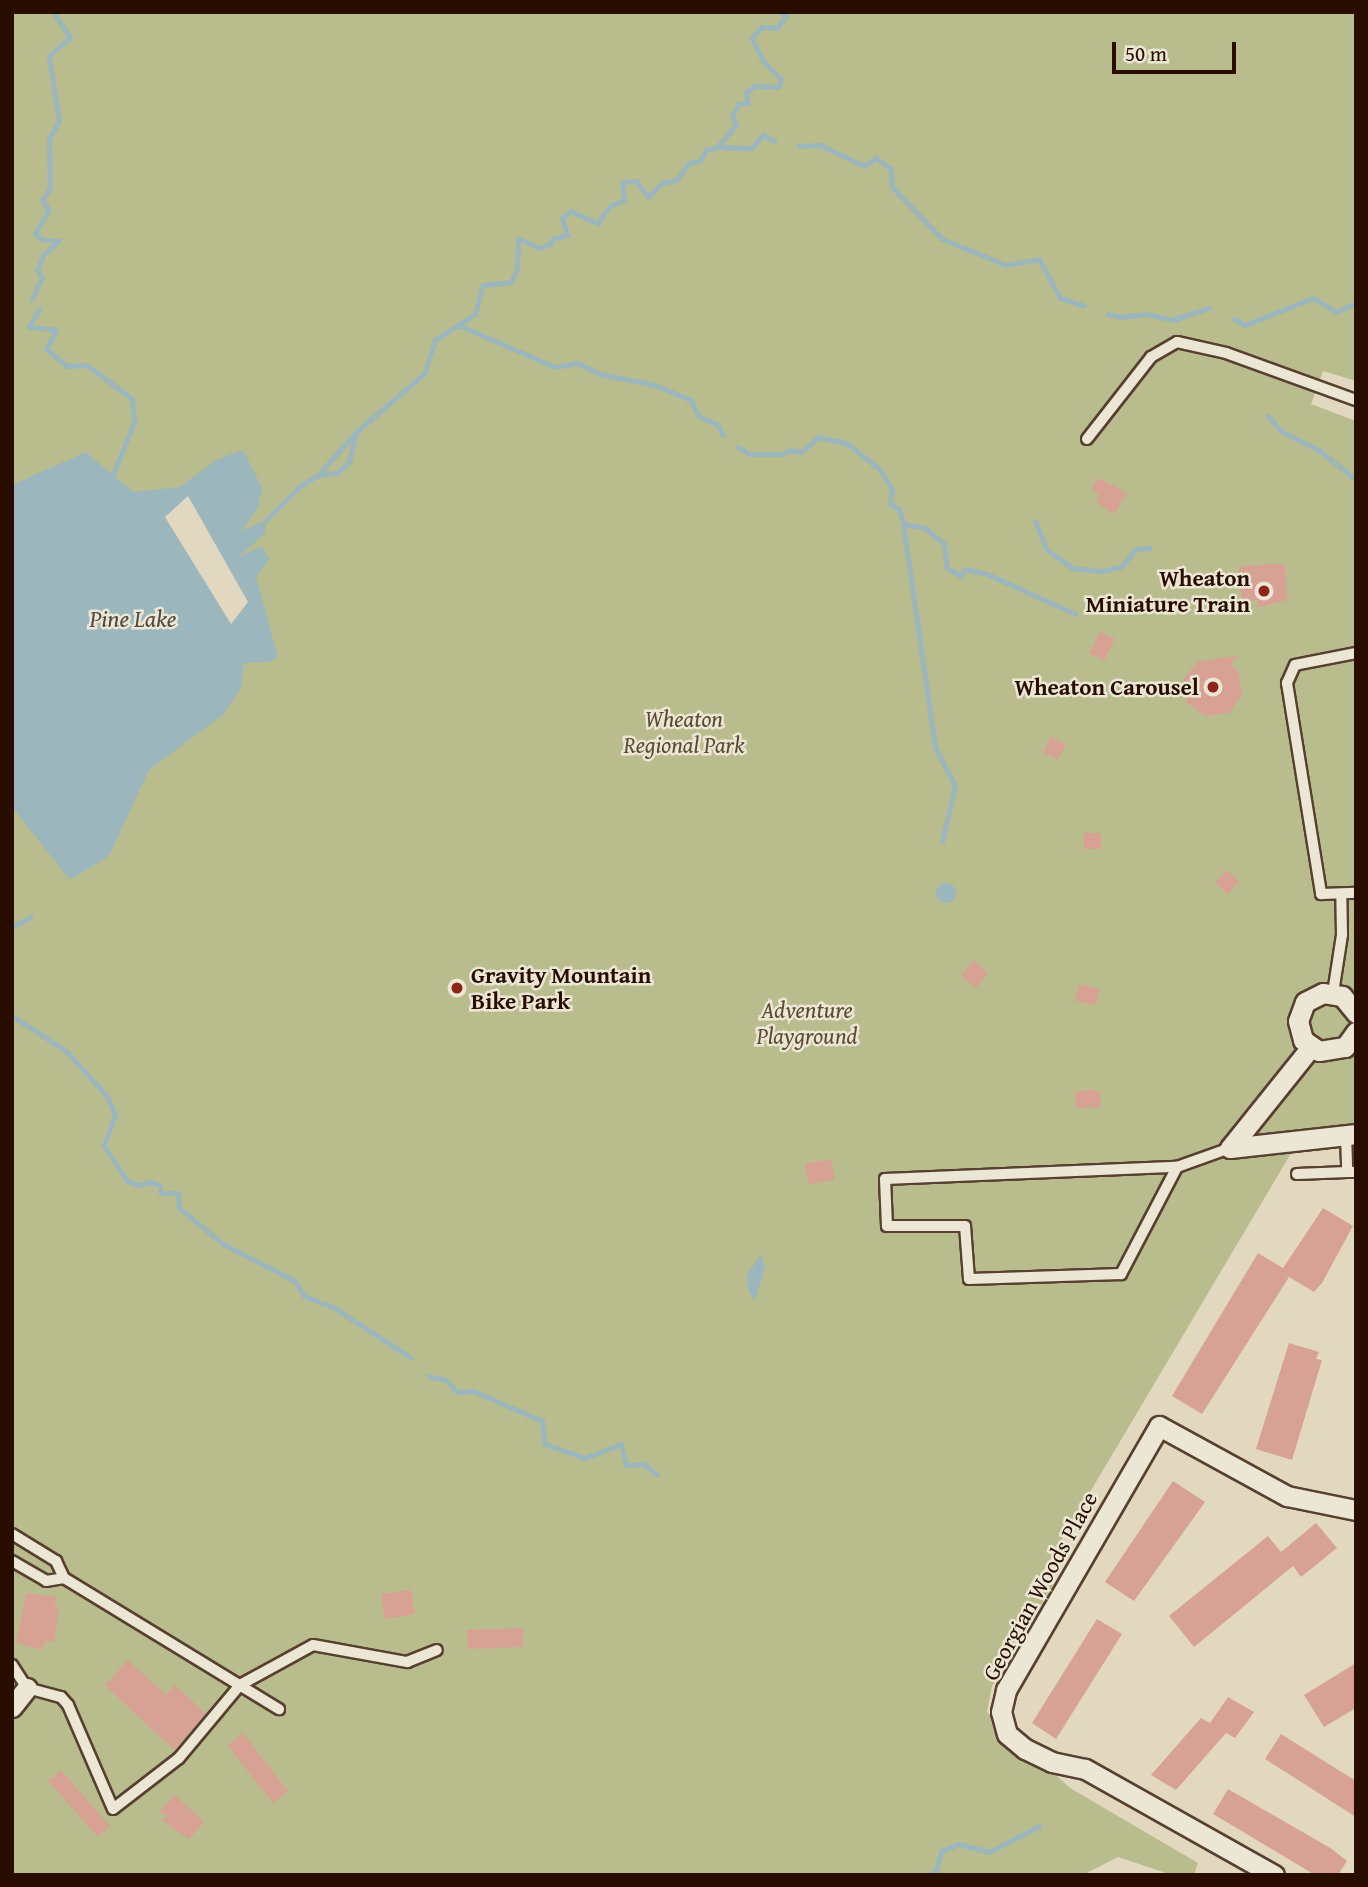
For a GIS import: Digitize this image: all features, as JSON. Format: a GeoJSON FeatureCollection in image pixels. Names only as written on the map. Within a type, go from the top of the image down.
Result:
{"type":"FeatureCollection","features":[{"type":"Feature","properties":{"kind":"street"},"geometry":{"type":"LineString","coordinates":[[1352,1042],[1328,1052],[1311,1047],[1299,1031],[1300,1011],[1313,996],[1333,993],[1350,1002],[1356,1013]]}},
{"type":"Feature","properties":{"kind":"street"},"geometry":{"type":"LineString","coordinates":[[1230,1148],[1311,1047]]}},
{"type":"Feature","properties":{"kind":"street"},"geometry":{"type":"LineString","coordinates":[[1230,1148],[1351,1134]]}},
{"type":"Feature","properties":{"kind":"street","name":"Georgian Woods Place"},"geometry":{"type":"LineString","coordinates":[[1274,1875],[1085,1769],[1052,1762],[1025,1749],[1007,1734],[1001,1712],[1006,1690],[1159,1426],[1287,1496],[1356,1510]]}},
{"type":"Feature","properties":{"kind":"street"},"geometry":{"type":"LineString","coordinates":[[12,1707],[27,1688]]}},
{"type":"Feature","properties":{"kind":"lane"},"geometry":{"type":"LineString","coordinates":[[1087,439],[1151,357],[1177,342],[1226,353],[1356,400]]}},
{"type":"Feature","properties":{"kind":"lane"},"geometry":{"type":"LineString","coordinates":[[1356,653],[1295,665],[1287,683],[1321,894],[1356,893]]}},
{"type":"Feature","properties":{"kind":"lane"},"geometry":{"type":"LineString","coordinates":[[1333,993],[1342,935],[1340,895]]}},
{"type":"Feature","properties":{"kind":"lane"},"geometry":{"type":"LineString","coordinates":[[1297,1174],[1351,1172],[1351,1134]]}},
{"type":"Feature","properties":{"kind":"lane"},"geometry":{"type":"LineString","coordinates":[[1177,1167],[1121,1274],[969,1279],[965,1226],[887,1226],[886,1180],[1177,1167],[1230,1148]]}},
{"type":"Feature","properties":{"kind":"lane"},"geometry":{"type":"LineString","coordinates":[[12,1534],[56,1561],[64,1578],[279,1709]]}},
{"type":"Feature","properties":{"kind":"lane"},"geometry":{"type":"LineString","coordinates":[[12,1561],[46,1581],[64,1578]]}},
{"type":"Feature","properties":{"kind":"lane"},"geometry":{"type":"LineString","coordinates":[[12,1665],[27,1688],[61,1697],[68,1705],[113,1809],[179,1758],[240,1685],[313,1645],[407,1662],[437,1650]]}},
{"type":"Feature","properties":{"kind":"green space","name":"Wheaton Regional Park"},"geometry":{"type":"Polygon","coordinates":[[[12,12],[1356,12],[1356,381],[1323,371],[1311,404],[1356,421],[1356,1044],[1350,1054],[1356,1058],[1356,1147],[1293,1150],[1042,1573],[1053,1585],[992,1686],[987,1712],[1070,1788],[1198,1863],[1194,1875],[1172,1875],[1118,1857],[1083,1875],[12,1875],[12,12]]]}},
{"type":"Feature","properties":{"kind":"water","name":"Pine Lake"},"geometry":{"type":"Polygon","coordinates":[[[243,450],[262,488],[258,507],[242,531],[266,520],[265,533],[239,557],[262,546],[269,559],[256,577],[278,657],[269,662],[244,663],[241,688],[224,714],[149,770],[109,856],[70,880],[12,807],[12,485],[86,452],[133,492],[179,487],[218,459],[243,450]]]}},
{"type":"Feature","properties":{"kind":"water"},"geometry":{"type":"Polygon","coordinates":[[[946,883],[953,886],[956,893],[953,900],[946,903],[939,900],[936,893],[939,886],[946,883]]]}},
{"type":"Feature","properties":{"kind":"water"},"geometry":{"type":"Polygon","coordinates":[[[761,1254],[765,1267],[755,1301],[748,1289],[747,1275],[761,1254]]]}},
{"type":"Feature","properties":{"kind":"pier"},"geometry":{"type":"Polygon","coordinates":[[[188,496],[248,602],[231,624],[165,517],[188,496]]]}},
{"type":"Feature","properties":{"kind":"building"},"geometry":{"type":"Polygon","coordinates":[[[1098,478],[1127,493],[1114,514],[1096,502],[1100,496],[1091,489],[1098,478]]]}},
{"type":"Feature","properties":{"kind":"building","name":"Wheaton Miniature Train"},"geometry":{"type":"Polygon","coordinates":[[[1285,564],[1287,600],[1257,608],[1257,600],[1242,601],[1239,566],[1285,564]]]}},
{"type":"Feature","properties":{"kind":"building"},"geometry":{"type":"Polygon","coordinates":[[[1100,631],[1115,639],[1104,661],[1089,653],[1100,631]]]}},
{"type":"Feature","properties":{"kind":"building","name":"Wheaton Carousel"},"geometry":{"type":"Polygon","coordinates":[[[1238,655],[1231,666],[1238,671],[1242,694],[1229,713],[1205,716],[1187,703],[1183,680],[1197,662],[1238,655]]]}},
{"type":"Feature","properties":{"kind":"building"},"geometry":{"type":"Polygon","coordinates":[[[1051,737],[1066,744],[1058,760],[1043,752],[1051,737]]]}},
{"type":"Feature","properties":{"kind":"building"},"geometry":{"type":"Polygon","coordinates":[[[1084,833],[1101,833],[1101,849],[1084,849],[1084,833]]]}},
{"type":"Feature","properties":{"kind":"building"},"geometry":{"type":"Polygon","coordinates":[[[1226,870],[1239,881],[1228,894],[1215,883],[1226,870]]]}},
{"type":"Feature","properties":{"kind":"building"},"geometry":{"type":"Polygon","coordinates":[[[974,960],[988,973],[976,988],[961,976],[974,960]]]}},
{"type":"Feature","properties":{"kind":"building"},"geometry":{"type":"Polygon","coordinates":[[[1079,984],[1099,989],[1096,1005],[1075,1001],[1079,984]]]}},
{"type":"Feature","properties":{"kind":"building"},"geometry":{"type":"Polygon","coordinates":[[[1100,1090],[1101,1107],[1076,1108],[1075,1091],[1100,1090]]]}},
{"type":"Feature","properties":{"kind":"building"},"geometry":{"type":"Polygon","coordinates":[[[831,1159],[835,1180],[809,1184],[805,1164],[831,1159]]]}},
{"type":"Feature","properties":{"kind":"building"},"geometry":{"type":"Polygon","coordinates":[[[1323,1208],[1353,1226],[1322,1283],[1314,1292],[1289,1277],[1202,1414],[1172,1396],[1258,1253],[1283,1268],[1323,1208]]]}},
{"type":"Feature","properties":{"kind":"building"},"geometry":{"type":"Polygon","coordinates":[[[1289,1343],[1319,1352],[1316,1359],[1322,1360],[1292,1460],[1256,1449],[1289,1343]]]}},
{"type":"Feature","properties":{"kind":"building"},"geometry":{"type":"Polygon","coordinates":[[[1173,1481],[1205,1502],[1134,1601],[1105,1582],[1173,1481]]]}},
{"type":"Feature","properties":{"kind":"building"},"geometry":{"type":"Polygon","coordinates":[[[1316,1523],[1337,1548],[1301,1577],[1293,1566],[1194,1647],[1169,1616],[1268,1536],[1281,1552],[1316,1523]]]}},
{"type":"Feature","properties":{"kind":"building"},"geometry":{"type":"Polygon","coordinates":[[[411,1590],[415,1614],[385,1619],[381,1594],[411,1590]]]}},
{"type":"Feature","properties":{"kind":"building"},"geometry":{"type":"Polygon","coordinates":[[[26,1593],[56,1597],[55,1606],[59,1607],[54,1642],[46,1641],[41,1650],[16,1643],[26,1593]]]}},
{"type":"Feature","properties":{"kind":"building"},"geometry":{"type":"Polygon","coordinates":[[[1097,1619],[1122,1634],[1056,1739],[1032,1723],[1097,1619]]]}},
{"type":"Feature","properties":{"kind":"building"},"geometry":{"type":"Polygon","coordinates":[[[523,1628],[523,1647],[468,1649],[467,1630],[523,1628]]]}},
{"type":"Feature","properties":{"kind":"building"},"geometry":{"type":"Polygon","coordinates":[[[128,1660],[166,1695],[175,1685],[206,1714],[174,1750],[105,1685],[128,1660]]]}},
{"type":"Feature","properties":{"kind":"building"},"geometry":{"type":"Polygon","coordinates":[[[1356,1663],[1356,1708],[1324,1727],[1304,1695],[1356,1663]]]}},
{"type":"Feature","properties":{"kind":"building"},"geometry":{"type":"Polygon","coordinates":[[[1228,1697],[1254,1712],[1235,1738],[1226,1733],[1176,1790],[1151,1775],[1201,1718],[1210,1723],[1228,1697]]]}},
{"type":"Feature","properties":{"kind":"building"},"geometry":{"type":"Polygon","coordinates":[[[243,1733],[288,1791],[273,1803],[227,1745],[243,1733]]]}},
{"type":"Feature","properties":{"kind":"building"},"geometry":{"type":"Polygon","coordinates":[[[1281,1734],[1356,1781],[1356,1817],[1265,1759],[1281,1734]]]}},
{"type":"Feature","properties":{"kind":"building"},"geometry":{"type":"Polygon","coordinates":[[[61,1770],[110,1826],[98,1837],[48,1781],[61,1770]]]}},
{"type":"Feature","properties":{"kind":"building"},"geometry":{"type":"Polygon","coordinates":[[[1228,1789],[1332,1849],[1347,1861],[1338,1875],[1315,1875],[1213,1814],[1228,1789]]]}},
{"type":"Feature","properties":{"kind":"building"},"geometry":{"type":"Polygon","coordinates":[[[175,1795],[204,1822],[189,1839],[162,1820],[166,1816],[160,1811],[175,1795]]]}},
{"type":"Feature","properties":{"kind":"waterway"},"geometry":{"type":"LineString","coordinates":[[32,299],[42,277],[37,271],[43,255],[58,241],[41,239],[35,233],[49,210],[42,200],[50,188],[49,140],[59,120],[49,56],[70,37],[53,12]]}},
{"type":"Feature","properties":{"kind":"waterway"},"geometry":{"type":"LineString","coordinates":[[266,520],[300,486],[318,475],[337,473],[349,462],[356,432],[424,374],[435,340],[475,314],[483,285],[511,282],[517,269],[518,239],[540,248],[550,244],[553,239],[567,235],[562,218],[570,211],[597,223],[610,206],[624,200],[622,182],[636,181],[648,197],[662,183],[676,180],[689,163],[700,161],[706,150],[717,147],[736,125],[732,116],[738,104],[748,103],[746,93],[754,86],[778,87],[781,79],[763,61],[752,38],[761,27],[777,28],[786,16],[780,12]]}},
{"type":"Feature","properties":{"kind":"waterway"},"geometry":{"type":"LineString","coordinates":[[717,147],[751,148],[763,135],[774,141]]}},
{"type":"Feature","properties":{"kind":"waterway"},"geometry":{"type":"LineString","coordinates":[[799,146],[820,145],[864,166],[876,158],[891,169],[892,187],[942,239],[1006,265],[1039,259],[1060,298],[1084,306]]}},
{"type":"Feature","properties":{"kind":"waterway"},"geometry":{"type":"LineString","coordinates":[[1234,319],[1245,325],[1313,298],[1336,312],[1356,303]]}},
{"type":"Feature","properties":{"kind":"waterway"},"geometry":{"type":"LineString","coordinates":[[1108,314],[1120,317],[1147,314],[1172,320],[1209,308]]}},
{"type":"Feature","properties":{"kind":"waterway"},"geometry":{"type":"LineString","coordinates":[[39,309],[29,327],[56,330],[46,349],[67,366],[87,365],[132,399],[134,422],[112,477]]}},
{"type":"Feature","properties":{"kind":"waterway"},"geometry":{"type":"LineString","coordinates":[[458,325],[555,367],[578,363],[600,374],[655,385],[691,400],[698,416],[718,425],[723,435]]}},
{"type":"Feature","properties":{"kind":"waterway"},"geometry":{"type":"LineString","coordinates":[[1268,416],[1281,431],[1320,451],[1356,480]]}},
{"type":"Feature","properties":{"kind":"waterway"},"geometry":{"type":"LineString","coordinates":[[319,474],[356,432]]}},
{"type":"Feature","properties":{"kind":"waterway"},"geometry":{"type":"LineString","coordinates":[[738,447],[749,454],[783,454],[789,450],[801,452],[818,437],[848,444],[879,469],[892,489],[890,504],[899,509],[903,524],[925,528],[944,544],[947,568],[961,576],[965,569],[987,574],[1075,614]]}},
{"type":"Feature","properties":{"kind":"waterway"},"geometry":{"type":"LineString","coordinates":[[1035,521],[1047,550],[1073,568],[1103,571],[1122,566],[1136,549],[1150,548]]}},
{"type":"Feature","properties":{"kind":"waterway"},"geometry":{"type":"LineString","coordinates":[[903,524],[935,747],[955,786],[942,842]]}},
{"type":"Feature","properties":{"kind":"waterway"},"geometry":{"type":"LineString","coordinates":[[12,927],[30,917]]}},
{"type":"Feature","properties":{"kind":"waterway"},"geometry":{"type":"LineString","coordinates":[[12,1016],[66,1051],[107,1096],[115,1115],[104,1146],[127,1181],[139,1185],[150,1182],[159,1185],[161,1193],[178,1193],[179,1208],[223,1244],[295,1281],[304,1296],[333,1307],[411,1358]]}},
{"type":"Feature","properties":{"kind":"waterway"},"geometry":{"type":"LineString","coordinates":[[428,1376],[446,1380],[457,1392],[473,1391],[542,1421],[545,1444],[585,1458],[621,1444],[626,1465],[644,1464],[657,1475]]}},
{"type":"Feature","properties":{"kind":"waterway"},"geometry":{"type":"LineString","coordinates":[[927,1875],[936,1871],[941,1851],[959,1844],[989,1852],[1039,1826]]}},
{"type":"Feature","properties":{"kind":"place","name":"Wheaton Miniature Train"},"geometry":{"type":"Point","coordinates":[1264,591]}},
{"type":"Feature","properties":{"kind":"place","name":"Wheaton Carousel"},"geometry":{"type":"Point","coordinates":[1213,687]}},
{"type":"Feature","properties":{"kind":"place","name":"Gravity Mountain Bike Park"},"geometry":{"type":"Point","coordinates":[457,988]}},
{"type":"Feature","properties":{"kind":"park label","name":"Adventure Playground"},"geometry":{"type":"Point","coordinates":[807,1023]}}]}
